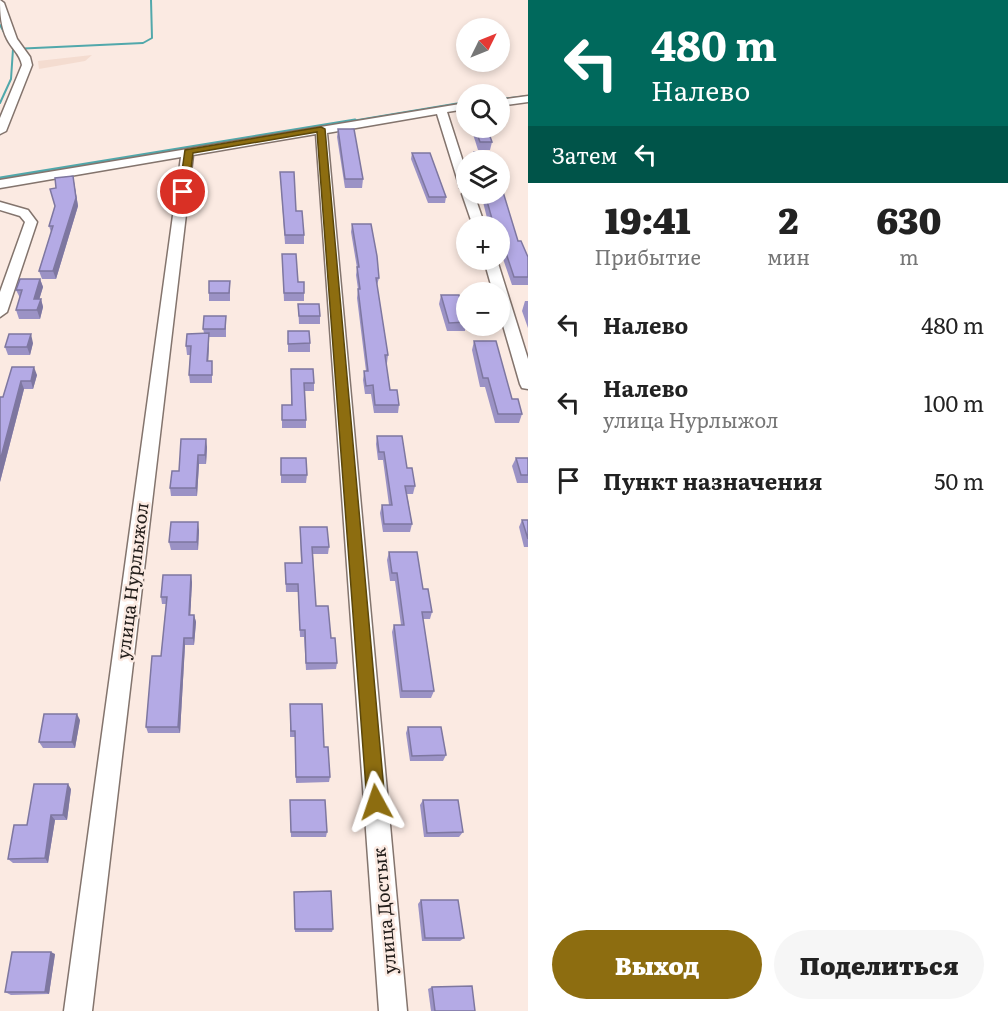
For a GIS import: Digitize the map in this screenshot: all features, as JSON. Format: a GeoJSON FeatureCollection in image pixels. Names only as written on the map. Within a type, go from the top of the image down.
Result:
{"type":"FeatureCollection","features":[{"type":"Feature","properties":{"kind":"street"},"geometry":{"type":"LineString","coordinates":[[0,3],[12,39],[25,57],[27,65],[0,131]]}},
{"type":"Feature","properties":{"kind":"street"},"geometry":{"type":"LineString","coordinates":[[510,102],[528,99]]}},
{"type":"Feature","properties":{"kind":"street"},"geometry":{"type":"LineString","coordinates":[[0,184],[456,108]]}},
{"type":"Feature","properties":{"kind":"street"},"geometry":{"type":"LineString","coordinates":[[441,110],[456,157]]}},
{"type":"Feature","properties":{"kind":"street","name":"улица Достык"},"geometry":{"type":"LineString","coordinates":[[321,129],[393,1011]]}},
{"type":"Feature","properties":{"kind":"street","name":"улица Нурлыжол"},"geometry":{"type":"LineString","coordinates":[[78,1011],[189,151]]}},
{"type":"Feature","properties":{"kind":"street"},"geometry":{"type":"LineString","coordinates":[[0,206],[24,213],[31,222],[0,312]]}},
{"type":"Feature","properties":{"kind":"street"},"geometry":{"type":"LineString","coordinates":[[493,270],[528,384]]}},
{"type":"Feature","properties":{"kind":"shaded area"},"geometry":{"type":"Polygon","coordinates":[[[92,55],[85,61],[39,69],[38,61],[92,55]]]}},
{"type":"Feature","properties":{"kind":"building"},"geometry":{"type":"Polygon","coordinates":[[[338,129],[354,129],[363,179],[345,179],[338,129]]]}},
{"type":"Feature","properties":{"kind":"building"},"geometry":{"type":"Polygon","coordinates":[[[479,138],[491,138],[492,142],[480,142],[479,138]]]}},
{"type":"Feature","properties":{"kind":"building"},"geometry":{"type":"Polygon","coordinates":[[[412,153],[430,153],[446,197],[429,197],[412,153]]]}},
{"type":"Feature","properties":{"kind":"building"},"geometry":{"type":"Polygon","coordinates":[[[280,172],[294,172],[296,211],[302,211],[304,235],[285,235],[280,172]]]}},
{"type":"Feature","properties":{"kind":"building"},"geometry":{"type":"Polygon","coordinates":[[[73,176],[76,198],[53,271],[39,271],[53,226],[49,226],[55,206],[50,189],[56,188],[55,178],[73,176]]]}},
{"type":"Feature","properties":{"kind":"building"},"geometry":{"type":"Polygon","coordinates":[[[488,204],[507,204],[518,241],[521,241],[528,257],[528,277],[514,277],[510,265],[510,216],[491,216],[488,204]]]}},
{"type":"Feature","properties":{"kind":"building"},"geometry":{"type":"Polygon","coordinates":[[[352,224],[371,224],[377,256],[379,278],[376,278],[388,355],[385,355],[390,390],[397,390],[399,405],[375,405],[373,385],[366,386],[364,371],[368,371],[358,289],[360,289],[357,267],[359,267],[352,224]]]}},
{"type":"Feature","properties":{"kind":"building"},"geometry":{"type":"Polygon","coordinates":[[[282,254],[296,254],[298,282],[304,282],[304,293],[284,293],[282,254]]]}},
{"type":"Feature","properties":{"kind":"building"},"geometry":{"type":"Polygon","coordinates":[[[20,279],[40,279],[34,299],[41,299],[37,310],[16,310],[22,290],[16,290],[20,279]]]}},
{"type":"Feature","properties":{"kind":"building"},"geometry":{"type":"Polygon","coordinates":[[[209,281],[230,281],[229,293],[209,293],[209,281]]]}},
{"type":"Feature","properties":{"kind":"building"},"geometry":{"type":"Polygon","coordinates":[[[441,295],[456,295],[456,323],[449,323],[441,295]]]}},
{"type":"Feature","properties":{"kind":"building"},"geometry":{"type":"Polygon","coordinates":[[[298,304],[319,304],[320,316],[299,316],[298,304]]]}},
{"type":"Feature","properties":{"kind":"building"},"geometry":{"type":"Polygon","coordinates":[[[204,316],[226,316],[225,329],[203,329],[204,316]]]}},
{"type":"Feature","properties":{"kind":"building"},"geometry":{"type":"Polygon","coordinates":[[[288,331],[309,331],[310,343],[288,344],[288,331]]]}},
{"type":"Feature","properties":{"kind":"building"},"geometry":{"type":"Polygon","coordinates":[[[209,333],[207,361],[212,361],[212,375],[189,375],[191,346],[186,346],[187,334],[209,333]]]}},
{"type":"Feature","properties":{"kind":"building"},"geometry":{"type":"Polygon","coordinates":[[[9,334],[31,334],[27,347],[5,347],[9,334]]]}},
{"type":"Feature","properties":{"kind":"building"},"geometry":{"type":"Polygon","coordinates":[[[474,341],[496,341],[512,399],[518,399],[522,414],[498,414],[488,378],[483,378],[474,341]]]}},
{"type":"Feature","properties":{"kind":"building"},"geometry":{"type":"Polygon","coordinates":[[[12,367],[34,367],[31,381],[21,381],[0,461],[0,397],[3,397],[12,367]]]}},
{"type":"Feature","properties":{"kind":"building"},"geometry":{"type":"Polygon","coordinates":[[[291,369],[313,369],[314,383],[304,383],[306,420],[282,420],[282,405],[292,405],[291,369]]]}},
{"type":"Feature","properties":{"kind":"building"},"geometry":{"type":"Polygon","coordinates":[[[377,436],[402,436],[407,468],[412,468],[415,486],[405,486],[412,524],[384,524],[382,505],[392,505],[384,452],[379,452],[377,436]]]}},
{"type":"Feature","properties":{"kind":"building"},"geometry":{"type":"Polygon","coordinates":[[[181,439],[206,439],[205,455],[198,455],[196,488],[170,488],[172,471],[179,471],[181,439]]]}},
{"type":"Feature","properties":{"kind":"building"},"geometry":{"type":"Polygon","coordinates":[[[281,458],[306,458],[307,475],[281,475],[281,458]]]}},
{"type":"Feature","properties":{"kind":"building"},"geometry":{"type":"Polygon","coordinates":[[[516,458],[528,458],[528,475],[521,475],[516,458]]]}},
{"type":"Feature","properties":{"kind":"building"},"geometry":{"type":"Polygon","coordinates":[[[522,520],[528,520],[528,539],[522,520]]]}},
{"type":"Feature","properties":{"kind":"building"},"geometry":{"type":"Polygon","coordinates":[[[171,522],[198,522],[197,542],[169,542],[171,522]]]}},
{"type":"Feature","properties":{"kind":"building"},"geometry":{"type":"Polygon","coordinates":[[[300,527],[327,527],[329,547],[312,547],[316,606],[328,606],[331,638],[335,638],[337,663],[306,663],[305,630],[300,630],[298,584],[286,584],[285,563],[302,563],[300,527]]]}},
{"type":"Feature","properties":{"kind":"building"},"geometry":{"type":"Polygon","coordinates":[[[389,552],[417,552],[423,589],[428,589],[432,612],[422,612],[434,691],[402,691],[394,625],[404,625],[397,573],[392,573],[389,552]]]}},
{"type":"Feature","properties":{"kind":"building"},"geometry":{"type":"Polygon","coordinates":[[[163,575],[191,575],[189,615],[194,615],[193,638],[184,638],[178,727],[146,727],[152,656],[161,656],[167,597],[161,597],[163,575]]]}},
{"type":"Feature","properties":{"kind":"building"},"geometry":{"type":"Polygon","coordinates":[[[290,704],[322,704],[324,747],[328,747],[330,777],[296,777],[295,731],[291,731],[290,704]]]}},
{"type":"Feature","properties":{"kind":"building"},"geometry":{"type":"Polygon","coordinates":[[[44,714],[77,714],[72,742],[39,742],[44,714]]]}},
{"type":"Feature","properties":{"kind":"building"},"geometry":{"type":"Polygon","coordinates":[[[408,727],[441,727],[446,755],[412,756],[408,727]]]}},
{"type":"Feature","properties":{"kind":"building"},"geometry":{"type":"Polygon","coordinates":[[[34,784],[68,784],[63,815],[51,815],[45,858],[8,859],[14,825],[27,825],[34,784]]]}},
{"type":"Feature","properties":{"kind":"building"},"geometry":{"type":"Polygon","coordinates":[[[290,800],[325,800],[327,832],[291,832],[290,800]]]}},
{"type":"Feature","properties":{"kind":"building"},"geometry":{"type":"Polygon","coordinates":[[[423,800],[458,800],[463,832],[427,833],[423,800]]]}},
{"type":"Feature","properties":{"kind":"building"},"geometry":{"type":"Polygon","coordinates":[[[331,891],[333,929],[295,929],[294,892],[331,891]]]}},
{"type":"Feature","properties":{"kind":"building"},"geometry":{"type":"Polygon","coordinates":[[[421,900],[458,900],[464,938],[425,938],[421,900]]]}},
{"type":"Feature","properties":{"kind":"building"},"geometry":{"type":"Polygon","coordinates":[[[12,952],[51,952],[45,992],[5,992],[12,952]]]}},
{"type":"Feature","properties":{"kind":"building"},"geometry":{"type":"Polygon","coordinates":[[[472,986],[475,1011],[435,1011],[432,987],[472,986]]]}},
{"type":"Feature","properties":{"kind":"waterway"},"geometry":{"type":"LineString","coordinates":[[13,49],[143,43],[152,38],[151,0]]}},
{"type":"Feature","properties":{"kind":"waterway"},"geometry":{"type":"LineString","coordinates":[[0,25],[13,49]]}},
{"type":"Feature","properties":{"kind":"waterway"},"geometry":{"type":"LineString","coordinates":[[0,103],[11,79],[13,49]]}},
{"type":"Feature","properties":{"kind":"waterway"},"geometry":{"type":"LineString","coordinates":[[510,98],[528,96]]}},
{"type":"Feature","properties":{"kind":"waterway"},"geometry":{"type":"LineString","coordinates":[[346,122],[456,104]]}},
{"type":"Feature","properties":{"kind":"waterway"},"geometry":{"type":"LineString","coordinates":[[0,178],[355,120]]}},
{"type":"Feature","properties":{"kind":"route"},"geometry":{"type":"LineString","coordinates":[[183,192],[189,151],[321,129],[376,802]]}}]}
